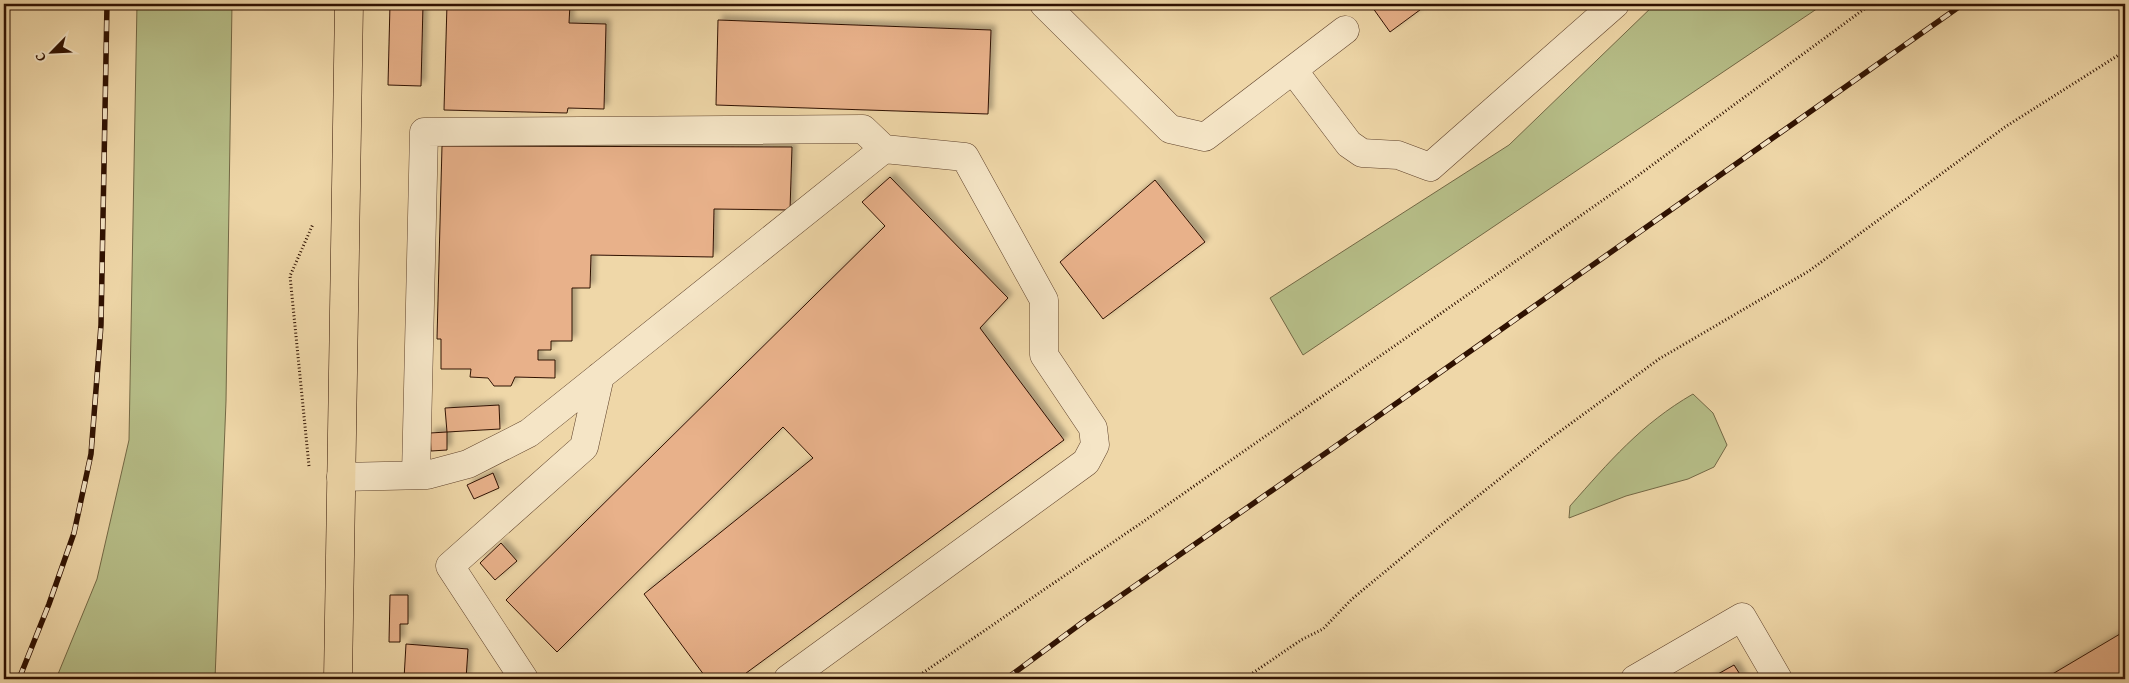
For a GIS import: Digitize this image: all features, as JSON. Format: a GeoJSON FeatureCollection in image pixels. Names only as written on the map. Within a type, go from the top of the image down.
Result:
{"type":"FeatureCollection","features":[{"type":"Feature","properties":{"kind":"main road"},"geometry":{"type":"LineString","coordinates":[[338,679],[349,4]]}},
{"type":"Feature","properties":{"kind":"lane"},"geometry":{"type":"LineString","coordinates":[[1044,4],[1170,129],[1205,137],[1345,30]]}},
{"type":"Feature","properties":{"kind":"lane"},"geometry":{"type":"LineString","coordinates":[[1293,70],[1349,144],[1362,153],[1398,155],[1430,167],[1615,4]]}},
{"type":"Feature","properties":{"kind":"lane"},"geometry":{"type":"LineString","coordinates":[[416,475],[424,132],[862,129],[884,149],[965,157],[1044,300],[1044,355],[1093,428],[1095,445],[1086,462],[788,679]]}},
{"type":"Feature","properties":{"kind":"lane"},"geometry":{"type":"LineString","coordinates":[[341,477],[427,475],[468,464],[529,433],[884,149]]}},
{"type":"Feature","properties":{"kind":"lane"},"geometry":{"type":"LineString","coordinates":[[524,679],[450,566],[584,447],[600,376]]}},
{"type":"Feature","properties":{"kind":"lane"},"geometry":{"type":"LineString","coordinates":[[1635,679],[1742,617],[1778,679]]}},
{"type":"Feature","properties":{"kind":"path"},"geometry":{"type":"LineString","coordinates":[[914,679],[1155,514],[1620,188],[1871,4]]}},
{"type":"Feature","properties":{"kind":"path"},"geometry":{"type":"LineString","coordinates":[[1244,679],[1301,640],[1324,629],[1352,599],[1434,531],[1551,438],[1659,359],[1809,271],[2005,127],[2125,51]]}},
{"type":"Feature","properties":{"kind":"path"},"geometry":{"type":"LineString","coordinates":[[310,475],[290,276],[316,218]]}},
{"type":"Feature","properties":{"kind":"green space"},"geometry":{"type":"Polygon","coordinates":[[[137,4],[232,4],[226,401],[215,679],[56,679],[97,579],[129,440],[137,4]]]}},
{"type":"Feature","properties":{"kind":"green space"},"geometry":{"type":"Polygon","coordinates":[[[1655,4],[1824,4],[1303,355],[1270,298],[1509,145],[1655,4]]]}},
{"type":"Feature","properties":{"kind":"green space"},"geometry":{"type":"Polygon","coordinates":[[[1693,394],[1713,413],[1727,445],[1714,467],[1688,479],[1626,496],[1569,518],[1570,506],[1627,445],[1657,418],[1693,394]]]}},
{"type":"Feature","properties":{"kind":"building"},"geometry":{"type":"Polygon","coordinates":[[[390,4],[423,4],[421,86],[388,85],[390,4]]]}},
{"type":"Feature","properties":{"kind":"building"},"geometry":{"type":"Polygon","coordinates":[[[447,4],[570,4],[569,23],[606,24],[604,109],[568,108],[567,113],[444,110],[447,4]]]}},
{"type":"Feature","properties":{"kind":"building"},"geometry":{"type":"Polygon","coordinates":[[[1370,4],[1428,4],[1390,32],[1370,4]]]}},
{"type":"Feature","properties":{"kind":"building"},"geometry":{"type":"Polygon","coordinates":[[[718,20],[991,30],[988,114],[716,105],[718,20]]]}},
{"type":"Feature","properties":{"kind":"building"},"geometry":{"type":"Polygon","coordinates":[[[442,146],[792,147],[790,210],[714,209],[713,257],[591,255],[590,288],[572,288],[572,341],[551,341],[551,350],[538,350],[538,360],[555,360],[555,378],[515,377],[511,386],[494,386],[488,378],[470,377],[471,369],[441,369],[441,339],[437,339],[442,146]]]}},
{"type":"Feature","properties":{"kind":"building"},"geometry":{"type":"Polygon","coordinates":[[[890,177],[1008,298],[980,328],[1064,440],[738,679],[707,679],[644,594],[813,458],[783,427],[557,652],[506,600],[885,226],[862,202],[890,177]]]}},
{"type":"Feature","properties":{"kind":"building"},"geometry":{"type":"Polygon","coordinates":[[[1155,180],[1205,242],[1103,319],[1060,262],[1155,180]]]}},
{"type":"Feature","properties":{"kind":"building"},"geometry":{"type":"Polygon","coordinates":[[[499,405],[500,429],[447,432],[445,408],[499,405]]]}},
{"type":"Feature","properties":{"kind":"building"},"geometry":{"type":"Polygon","coordinates":[[[447,432],[447,450],[431,451],[430,433],[447,432]]]}},
{"type":"Feature","properties":{"kind":"building"},"geometry":{"type":"Polygon","coordinates":[[[493,473],[499,488],[474,499],[467,485],[493,473]]]}},
{"type":"Feature","properties":{"kind":"building"},"geometry":{"type":"Polygon","coordinates":[[[501,543],[517,561],[495,580],[480,563],[501,543]]]}},
{"type":"Feature","properties":{"kind":"building"},"geometry":{"type":"Polygon","coordinates":[[[390,595],[408,595],[408,624],[400,624],[400,642],[389,642],[390,595]]]}},
{"type":"Feature","properties":{"kind":"building"},"geometry":{"type":"Polygon","coordinates":[[[2125,631],[2125,679],[2044,679],[2125,631]]]}},
{"type":"Feature","properties":{"kind":"building"},"geometry":{"type":"Polygon","coordinates":[[[406,644],[468,649],[466,679],[404,679],[406,644]]]}},
{"type":"Feature","properties":{"kind":"building"},"geometry":{"type":"Polygon","coordinates":[[[1734,665],[1743,679],[1709,679],[1734,665]]]}},
{"type":"Feature","properties":{"kind":"railway"},"geometry":{"type":"LineString","coordinates":[[19,679],[49,604],[74,533],[91,454],[101,325],[107,4]]}},
{"type":"Feature","properties":{"kind":"railway"},"geometry":{"type":"LineString","coordinates":[[1006,679],[1083,622],[1963,4]]}}]}
